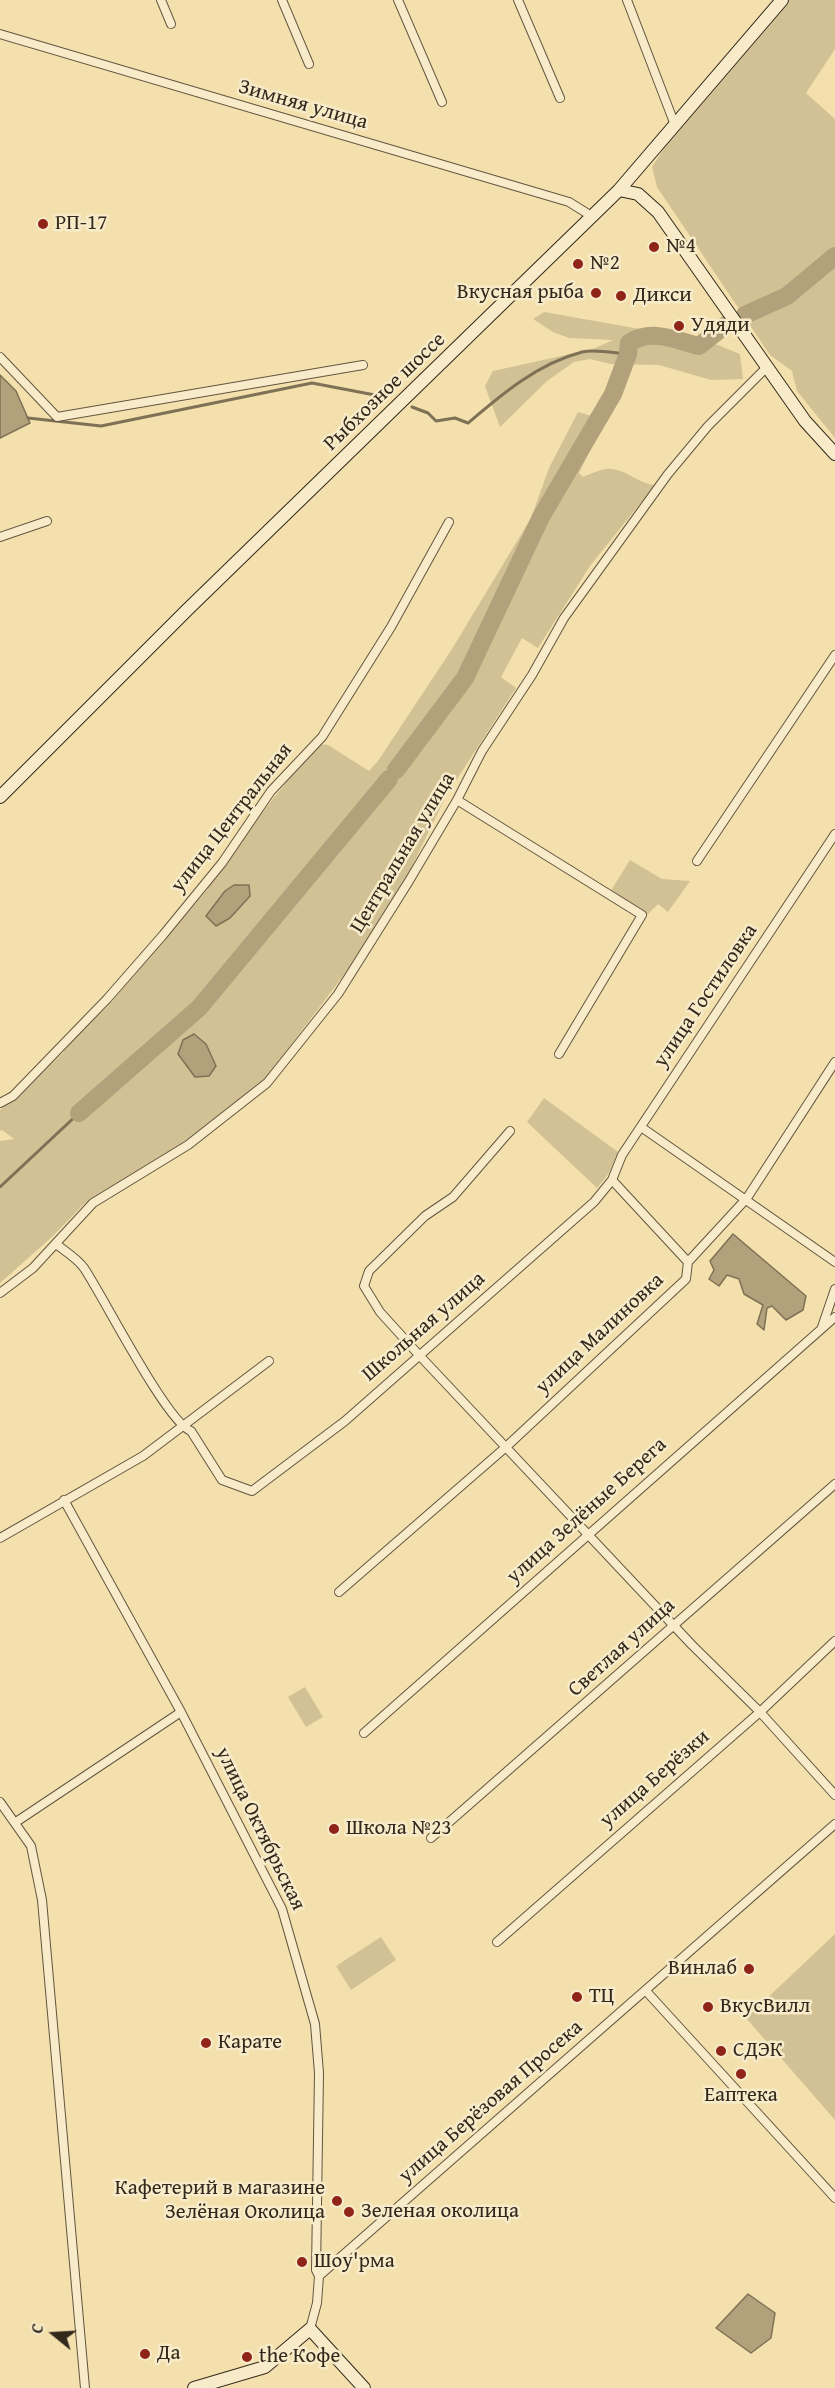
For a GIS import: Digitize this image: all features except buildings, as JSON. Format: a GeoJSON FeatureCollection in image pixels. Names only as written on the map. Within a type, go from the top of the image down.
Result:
{"type":"FeatureCollection","features":[{"type":"Feature","properties":{"kind":"main road","name":"Рыбхозное шоссе"},"geometry":{"type":"LineString","coordinates":[[0,797],[187,610],[593,217],[619,190],[782,0]]}},
{"type":"Feature","properties":{"kind":"main road"},"geometry":{"type":"LineString","coordinates":[[619,190],[638,194],[658,212],[805,421],[835,454]]}},
{"type":"Feature","properties":{"kind":"main road"},"geometry":{"type":"LineString","coordinates":[[194,2388],[265,2367],[310,2332],[364,2388]]}},
{"type":"Feature","properties":{"kind":"street"},"geometry":{"type":"LineString","coordinates":[[161,0],[171,24]]}},
{"type":"Feature","properties":{"kind":"street"},"geometry":{"type":"LineString","coordinates":[[282,0],[309,64]]}},
{"type":"Feature","properties":{"kind":"street"},"geometry":{"type":"LineString","coordinates":[[398,0],[442,102]]}},
{"type":"Feature","properties":{"kind":"street"},"geometry":{"type":"LineString","coordinates":[[518,0],[560,98]]}},
{"type":"Feature","properties":{"kind":"street"},"geometry":{"type":"LineString","coordinates":[[627,0],[675,125]]}},
{"type":"Feature","properties":{"kind":"street","name":"Зимняя улица"},"geometry":{"type":"LineString","coordinates":[[0,34],[569,202],[593,217]]}},
{"type":"Feature","properties":{"kind":"street"},"geometry":{"type":"LineString","coordinates":[[0,357],[57,417],[363,365]]}},
{"type":"Feature","properties":{"kind":"street","name":"Центральная улица"},"geometry":{"type":"LineString","coordinates":[[0,1293],[33,1268],[93,1203],[188,1145],[267,1083],[338,994],[457,800],[482,751],[532,675],[564,618],[668,474],[708,426],[768,366]]}},
{"type":"Feature","properties":{"kind":"street"},"geometry":{"type":"LineString","coordinates":[[0,537],[47,521]]}},
{"type":"Feature","properties":{"kind":"street","name":"улица Центральная"},"geometry":{"type":"LineString","coordinates":[[0,1103],[13,1096],[107,999],[222,863],[271,791],[321,737],[391,627],[449,522]]}},
{"type":"Feature","properties":{"kind":"street"},"geometry":{"type":"LineString","coordinates":[[697,861],[835,655]]}},
{"type":"Feature","properties":{"kind":"street"},"geometry":{"type":"LineString","coordinates":[[457,800],[642,915],[559,1054]]}},
{"type":"Feature","properties":{"kind":"street","name":"улица Гостиловка"},"geometry":{"type":"LineString","coordinates":[[612,1180],[622,1155],[835,834]]}},
{"type":"Feature","properties":{"kind":"street","name":"улица Малиновка"},"geometry":{"type":"LineString","coordinates":[[339,1592],[506,1447],[686,1279],[688,1262],[747,1198],[835,1062]]}},
{"type":"Feature","properties":{"kind":"street"},"geometry":{"type":"LineString","coordinates":[[641,1127],[747,1198],[835,1262]]}},
{"type":"Feature","properties":{"kind":"street"},"geometry":{"type":"LineString","coordinates":[[510,1131],[453,1197],[425,1216],[366,1276],[364,1286],[419,1355],[588,1535],[760,1712],[835,1795]]}},
{"type":"Feature","properties":{"kind":"street"},"geometry":{"type":"LineString","coordinates":[[612,1180],[688,1262]]}},
{"type":"Feature","properties":{"kind":"street","name":"Школьная улица"},"geometry":{"type":"LineString","coordinates":[[182,1428],[191,1431],[222,1480],[252,1491],[345,1421],[594,1202],[612,1180]]}},
{"type":"Feature","properties":{"kind":"street"},"geometry":{"type":"LineString","coordinates":[[56,1244],[83,1266],[128,1344],[182,1428]]}},
{"type":"Feature","properties":{"kind":"street"},"geometry":{"type":"LineString","coordinates":[[822,1328],[835,1289]]}},
{"type":"Feature","properties":{"kind":"street","name":"улица Зелёные Берега"},"geometry":{"type":"LineString","coordinates":[[364,1733],[835,1317]]}},
{"type":"Feature","properties":{"kind":"street"},"geometry":{"type":"LineString","coordinates":[[0,1538],[143,1456],[182,1428],[243,1378],[269,1361]]}},
{"type":"Feature","properties":{"kind":"street","name":"Светлая улица"},"geometry":{"type":"LineString","coordinates":[[431,1838],[835,1484]]}},
{"type":"Feature","properties":{"kind":"street","name":"улица Октябрьская"},"geometry":{"type":"LineString","coordinates":[[64,1500],[181,1712],[282,1909],[315,2024],[319,2073],[316,2270],[319,2276]]}},
{"type":"Feature","properties":{"kind":"street","name":"улица Берёзки"},"geometry":{"type":"LineString","coordinates":[[497,1942],[760,1712],[835,1641]]}},
{"type":"Feature","properties":{"kind":"street"},"geometry":{"type":"LineString","coordinates":[[16,1822],[181,1712]]}},
{"type":"Feature","properties":{"kind":"street"},"geometry":{"type":"LineString","coordinates":[[0,1802],[31,1846],[42,1900],[86,2388]]}},
{"type":"Feature","properties":{"kind":"street","name":"улица Берёзовая Просека"},"geometry":{"type":"LineString","coordinates":[[319,2276],[835,1824]]}},
{"type":"Feature","properties":{"kind":"street"},"geometry":{"type":"LineString","coordinates":[[646,1991],[835,2198]]}},
{"type":"Feature","properties":{"kind":"street"},"geometry":{"type":"LineString","coordinates":[[310,2332],[317,2303],[319,2276]]}},
{"type":"Feature","properties":{"kind":"shaded area"},"geometry":{"type":"Polygon","coordinates":[[[788,0],[835,0],[835,49],[806,93],[835,119],[835,438],[797,391],[792,371],[770,355],[657,187],[652,167],[666,145],[788,0]]]}},
{"type":"Feature","properties":{"kind":"shaded area"},"geometry":{"type":"Polygon","coordinates":[[[544,312],[708,341],[740,354],[743,379],[711,380],[659,365],[611,364],[590,359],[574,362],[547,381],[500,427],[485,386],[493,371],[593,349],[613,340],[569,338],[553,332],[533,319],[544,312]]]}},
{"type":"Feature","properties":{"kind":"shaded area"},"geometry":{"type":"Polygon","coordinates":[[[0,375],[16,391],[30,423],[0,438],[0,375]]]}},
{"type":"Feature","properties":{"kind":"shaded area"},"geometry":{"type":"Polygon","coordinates":[[[578,412],[605,420],[579,473],[583,477],[600,470],[613,469],[642,482],[655,485],[590,566],[538,648],[522,638],[501,677],[516,688],[446,796],[400,891],[365,947],[262,1083],[218,1121],[84,1204],[53,1236],[0,1283],[0,1141],[14,1139],[2,1130],[0,1131],[0,1110],[64,1052],[64,1047],[108,1006],[208,889],[206,886],[275,796],[319,744],[328,745],[369,771],[378,761],[452,649],[531,518],[549,468],[578,412]]]}},
{"type":"Feature","properties":{"kind":"shaded area"},"geometry":{"type":"Polygon","coordinates":[[[630,860],[662,879],[690,881],[668,912],[658,904],[647,915],[610,892],[630,860]]]}},
{"type":"Feature","properties":{"kind":"shaded area"},"geometry":{"type":"Polygon","coordinates":[[[234,885],[249,885],[250,896],[230,918],[216,926],[206,916],[225,891],[234,885]]]}},
{"type":"Feature","properties":{"kind":"shaded area"},"geometry":{"type":"Polygon","coordinates":[[[194,1034],[206,1044],[216,1066],[209,1076],[195,1077],[178,1054],[183,1040],[194,1034]]]}},
{"type":"Feature","properties":{"kind":"shaded area"},"geometry":{"type":"Polygon","coordinates":[[[544,1098],[618,1152],[609,1173],[597,1188],[527,1122],[544,1098]]]}},
{"type":"Feature","properties":{"kind":"shaded area"},"geometry":{"type":"Polygon","coordinates":[[[733,1234],[806,1296],[803,1310],[786,1320],[772,1306],[767,1308],[764,1330],[757,1324],[763,1305],[744,1294],[739,1279],[727,1275],[719,1286],[709,1279],[714,1270],[710,1261],[733,1234]]]}},
{"type":"Feature","properties":{"kind":"shaded area"},"geometry":{"type":"Polygon","coordinates":[[[305,1687],[323,1717],[306,1727],[288,1697],[305,1687]]]}},
{"type":"Feature","properties":{"kind":"shaded area"},"geometry":{"type":"Polygon","coordinates":[[[835,1934],[835,2120],[746,2018],[835,1934]]]}},
{"type":"Feature","properties":{"kind":"shaded area"},"geometry":{"type":"Polygon","coordinates":[[[381,1937],[396,1960],[351,1990],[336,1966],[381,1937]]]}},
{"type":"Feature","properties":{"kind":"shaded area"},"geometry":{"type":"Polygon","coordinates":[[[748,2294],[775,2313],[771,2338],[751,2353],[716,2328],[748,2294]]]}},
{"type":"Feature","properties":{"kind":"waterway"},"geometry":{"type":"LineString","coordinates":[[745,315],[787,296],[835,256]]}},
{"type":"Feature","properties":{"kind":"waterway"},"geometry":{"type":"LineString","coordinates":[[396,770],[465,678],[541,517],[613,394],[628,354],[629,343],[646,336],[654,336],[672,338],[699,346],[727,324]]}},
{"type":"Feature","properties":{"kind":"waterway"},"geometry":{"type":"LineString","coordinates":[[412,407],[428,413],[436,421],[455,418],[468,423],[521,381],[566,357],[587,351],[628,354]]}},
{"type":"Feature","properties":{"kind":"waterway"},"geometry":{"type":"LineString","coordinates":[[28,418],[101,426],[312,383],[375,395]]}},
{"type":"Feature","properties":{"kind":"waterway"},"geometry":{"type":"LineString","coordinates":[[79,1113],[199,1008],[389,779]]}},
{"type":"Feature","properties":{"kind":"waterway"},"geometry":{"type":"LineString","coordinates":[[0,1187],[79,1113]]}},
{"type":"Feature","properties":{"kind":"place","name":"РП-17"},"geometry":{"type":"Point","coordinates":[43,224]}},
{"type":"Feature","properties":{"kind":"place","name":"№4"},"geometry":{"type":"Point","coordinates":[654,247]}},
{"type":"Feature","properties":{"kind":"place","name":"№2"},"geometry":{"type":"Point","coordinates":[578,264]}},
{"type":"Feature","properties":{"kind":"place","name":"Вкусная рыба"},"geometry":{"type":"Point","coordinates":[596,293]}},
{"type":"Feature","properties":{"kind":"place","name":"Дикси"},"geometry":{"type":"Point","coordinates":[621,296]}},
{"type":"Feature","properties":{"kind":"place","name":"Удяди"},"geometry":{"type":"Point","coordinates":[679,326]}},
{"type":"Feature","properties":{"kind":"place","name":"Школа №23"},"geometry":{"type":"Point","coordinates":[334,1829]}},
{"type":"Feature","properties":{"kind":"place","name":"Винлаб"},"geometry":{"type":"Point","coordinates":[749,1969]}},
{"type":"Feature","properties":{"kind":"place","name":"ТЦ"},"geometry":{"type":"Point","coordinates":[577,1997]}},
{"type":"Feature","properties":{"kind":"place","name":"ВкусВилл"},"geometry":{"type":"Point","coordinates":[708,2007]}},
{"type":"Feature","properties":{"kind":"place","name":"Карате"},"geometry":{"type":"Point","coordinates":[206,2043]}},
{"type":"Feature","properties":{"kind":"place","name":"СДЭК"},"geometry":{"type":"Point","coordinates":[721,2051]}},
{"type":"Feature","properties":{"kind":"place","name":"Еаптека"},"geometry":{"type":"Point","coordinates":[741,2074]}},
{"type":"Feature","properties":{"kind":"place","name":"Кафетерий в магазине Зелёная Околица"},"geometry":{"type":"Point","coordinates":[337,2201]}},
{"type":"Feature","properties":{"kind":"place","name":"Зеленая околица"},"geometry":{"type":"Point","coordinates":[349,2212]}},
{"type":"Feature","properties":{"kind":"place","name":"Шоу'рма"},"geometry":{"type":"Point","coordinates":[302,2262]}},
{"type":"Feature","properties":{"kind":"place","name":"Да"},"geometry":{"type":"Point","coordinates":[145,2354]}},
{"type":"Feature","properties":{"kind":"place","name":"the Кофе"},"geometry":{"type":"Point","coordinates":[247,2357]}}]}
